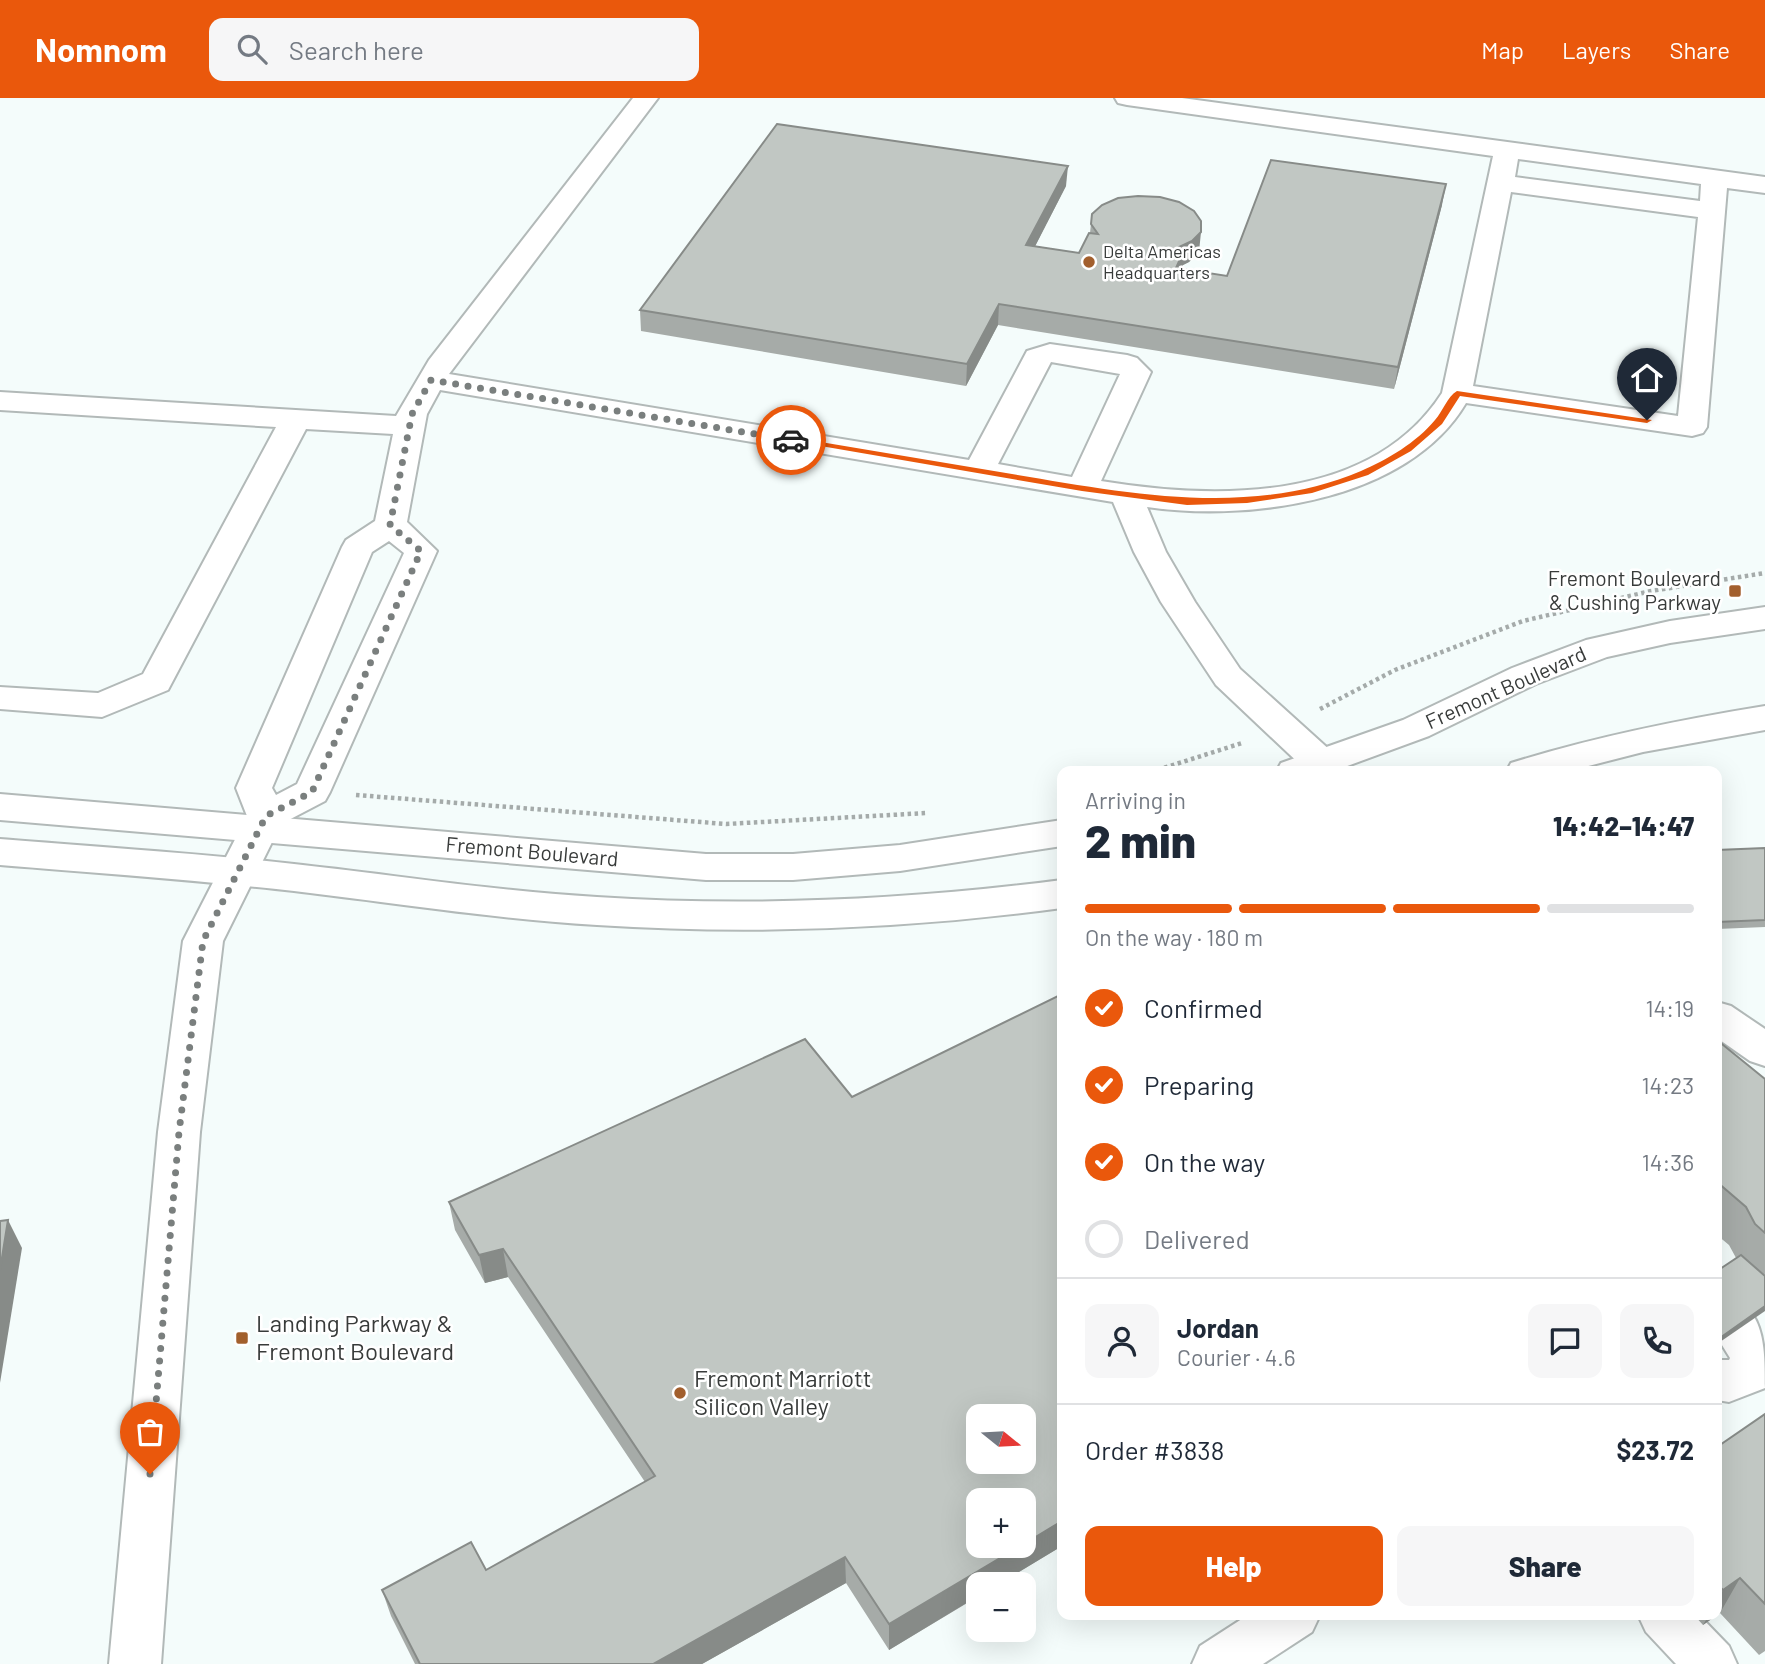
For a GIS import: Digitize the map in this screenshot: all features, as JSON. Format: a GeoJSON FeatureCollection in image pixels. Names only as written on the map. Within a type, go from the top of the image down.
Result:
{"type":"FeatureCollection","features":[{"type":"Feature","properties":{"kind":"main road"},"geometry":{"type":"LineString","coordinates":[[262,822],[254,788],[358,547],[390,525],[412,414],[439,366],[646,98]]}},
{"type":"Feature","properties":{"kind":"main road"},"geometry":{"type":"LineString","coordinates":[[1127,98],[1765,185]]}},
{"type":"Feature","properties":{"kind":"main road"},"geometry":{"type":"LineString","coordinates":[[431,380],[1126,495],[1187,502],[1247,500],[1312,490],[1365,473],[1408,449],[1438,422],[1457,393],[1507,150]]}},
{"type":"Feature","properties":{"kind":"main road"},"geometry":{"type":"LineString","coordinates":[[1457,393],[1692,426],[1715,178]]}},
{"type":"Feature","properties":{"kind":"main road"},"geometry":{"type":"LineString","coordinates":[[1500,183],[1712,211]]}},
{"type":"Feature","properties":{"kind":"main road"},"geometry":{"type":"LineString","coordinates":[[979,471],[1037,357],[1050,352],[1127,364],[1136,372],[1082,488]]}},
{"type":"Feature","properties":{"kind":"main road"},"geometry":{"type":"LineString","coordinates":[[0,401],[409,426]]}},
{"type":"Feature","properties":{"kind":"main road"},"geometry":{"type":"LineString","coordinates":[[0,698],[102,705],[156,682],[296,419]]}},
{"type":"Feature","properties":{"kind":"main road"},"geometry":{"type":"LineString","coordinates":[[1126,495],[1150,552],[1178,602],[1228,677],[1283,726],[1306,766]]}},
{"type":"Feature","properties":{"kind":"main road"},"geometry":{"type":"LineString","coordinates":[[135,1664],[179,1132],[203,941],[262,822],[312,792],[421,551],[390,525]]}},
{"type":"Feature","properties":{"kind":"main road","name":"Fremont Boulevard"},"geometry":{"type":"LineString","coordinates":[[1306,766],[1416,728],[1524,676],[1598,648],[1671,632],[1765,618]]}},
{"type":"Feature","properties":{"kind":"main road"},"geometry":{"type":"LineString","coordinates":[[1542,766],[1688,730],[1765,718]]}},
{"type":"Feature","properties":{"kind":"main road"},"geometry":{"type":"LineString","coordinates":[[1377,766],[1384,763],[1416,728]]}},
{"type":"Feature","properties":{"kind":"main road","name":"Fremont Boulevard"},"geometry":{"type":"LineString","coordinates":[[0,807],[262,822],[706,867],[793,867],[900,858],[1057,834]]}},
{"type":"Feature","properties":{"kind":"main road"},"geometry":{"type":"LineString","coordinates":[[0,852],[237,873],[595,911],[698,915],[871,911],[994,904],[1057,895]]}},
{"type":"Feature","properties":{"kind":"main road"},"geometry":{"type":"LineString","coordinates":[[1722,1020],[1765,1050]]}},
{"type":"Feature","properties":{"kind":"main road"},"geometry":{"type":"LineString","coordinates":[[1722,1312],[1739,1329],[1753,1358],[1748,1374],[1729,1381],[1722,1380]]}},
{"type":"Feature","properties":{"kind":"main road"},"geometry":{"type":"LineString","coordinates":[[1218,1664],[1286,1620]]}},
{"type":"Feature","properties":{"kind":"main road"},"geometry":{"type":"LineString","coordinates":[[1669,1620],[1711,1664]]}},
{"type":"Feature","properties":{"kind":"path"},"geometry":{"type":"LineString","coordinates":[[1171,766],[1239,745],[1395,670],[1523,621],[1651,591],[1765,573]]}},
{"type":"Feature","properties":{"kind":"path"},"geometry":{"type":"LineString","coordinates":[[312,792],[726,824],[937,813]]}},
{"type":"Feature","properties":{"kind":"building"},"geometry":{"type":"Polygon","coordinates":[[[777,124],[1068,166],[1026,245],[1079,253],[1089,233],[1098,234],[1091,224],[1092,214],[1102,205],[1118,198],[1138,196],[1160,197],[1179,202],[1194,211],[1201,221],[1201,232],[1192,241],[1179,247],[1185,248],[1176,268],[1227,276],[1271,160],[1446,184],[1398,367],[999,304],[967,364],[640,310],[777,124]]]}},
{"type":"Feature","properties":{"kind":"building"},"geometry":{"type":"Polygon","coordinates":[[[1765,848],[1765,920],[1722,922],[1722,850],[1765,848]]]}},
{"type":"Feature","properties":{"kind":"building"},"geometry":{"type":"Polygon","coordinates":[[[1057,996],[1057,1524],[1036,1537],[1036,1488],[966,1488],[966,1558],[1000,1558],[977,1572],[966,1572],[966,1578],[889,1624],[845,1557],[653,1664],[420,1664],[382,1590],[471,1542],[486,1570],[655,1476],[503,1249],[479,1255],[449,1202],[805,1039],[852,1097],[1057,996]]]}},
{"type":"Feature","properties":{"kind":"building"},"geometry":{"type":"Polygon","coordinates":[[[1722,1044],[1765,1079],[1765,1233],[1755,1224],[1746,1207],[1722,1186],[1722,1044]]]}},
{"type":"Feature","properties":{"kind":"building"},"geometry":{"type":"Polygon","coordinates":[[[8,1220],[0,1270],[0,1221],[8,1220]]]}},
{"type":"Feature","properties":{"kind":"building"},"geometry":{"type":"Polygon","coordinates":[[[1741,1255],[1765,1276],[1765,1306],[1722,1336],[1722,1268],[1741,1255]]]}},
{"type":"Feature","properties":{"kind":"building"},"geometry":{"type":"Polygon","coordinates":[[[1765,1414],[1765,1604],[1740,1578],[1722,1589],[1722,1444],[1765,1414]]]}},
{"type":"Feature","properties":{"kind":"way so far"},"geometry":{"type":"LineString","coordinates":[[150,1474],[179,1132],[203,941],[266,816],[312,792],[421,551],[390,525],[412,414],[431,380],[791,440]]}},
{"type":"Feature","properties":{"kind":"place","name":"Delta Americas Headquarters"},"geometry":{"type":"Point","coordinates":[1089,262]}},
{"type":"Feature","properties":{"kind":"place","name":"Fremont Boulevard & Cushing Parkway"},"geometry":{"type":"Point","coordinates":[1735,591]}},
{"type":"Feature","properties":{"kind":"place","name":"Landing Parkway & Fremont Boulevard"},"geometry":{"type":"Point","coordinates":[242,1338]}},
{"type":"Feature","properties":{"kind":"place","name":"Fremont Marriott Silicon Valley"},"geometry":{"type":"Point","coordinates":[680,1393]}},
{"type":"Feature","properties":{"kind":"route"},"geometry":{"type":"LineString","coordinates":[[791,440],[1126,495],[1187,502],[1247,500],[1312,490],[1365,473],[1408,449],[1438,422],[1457,393],[1647,420]]}}]}
